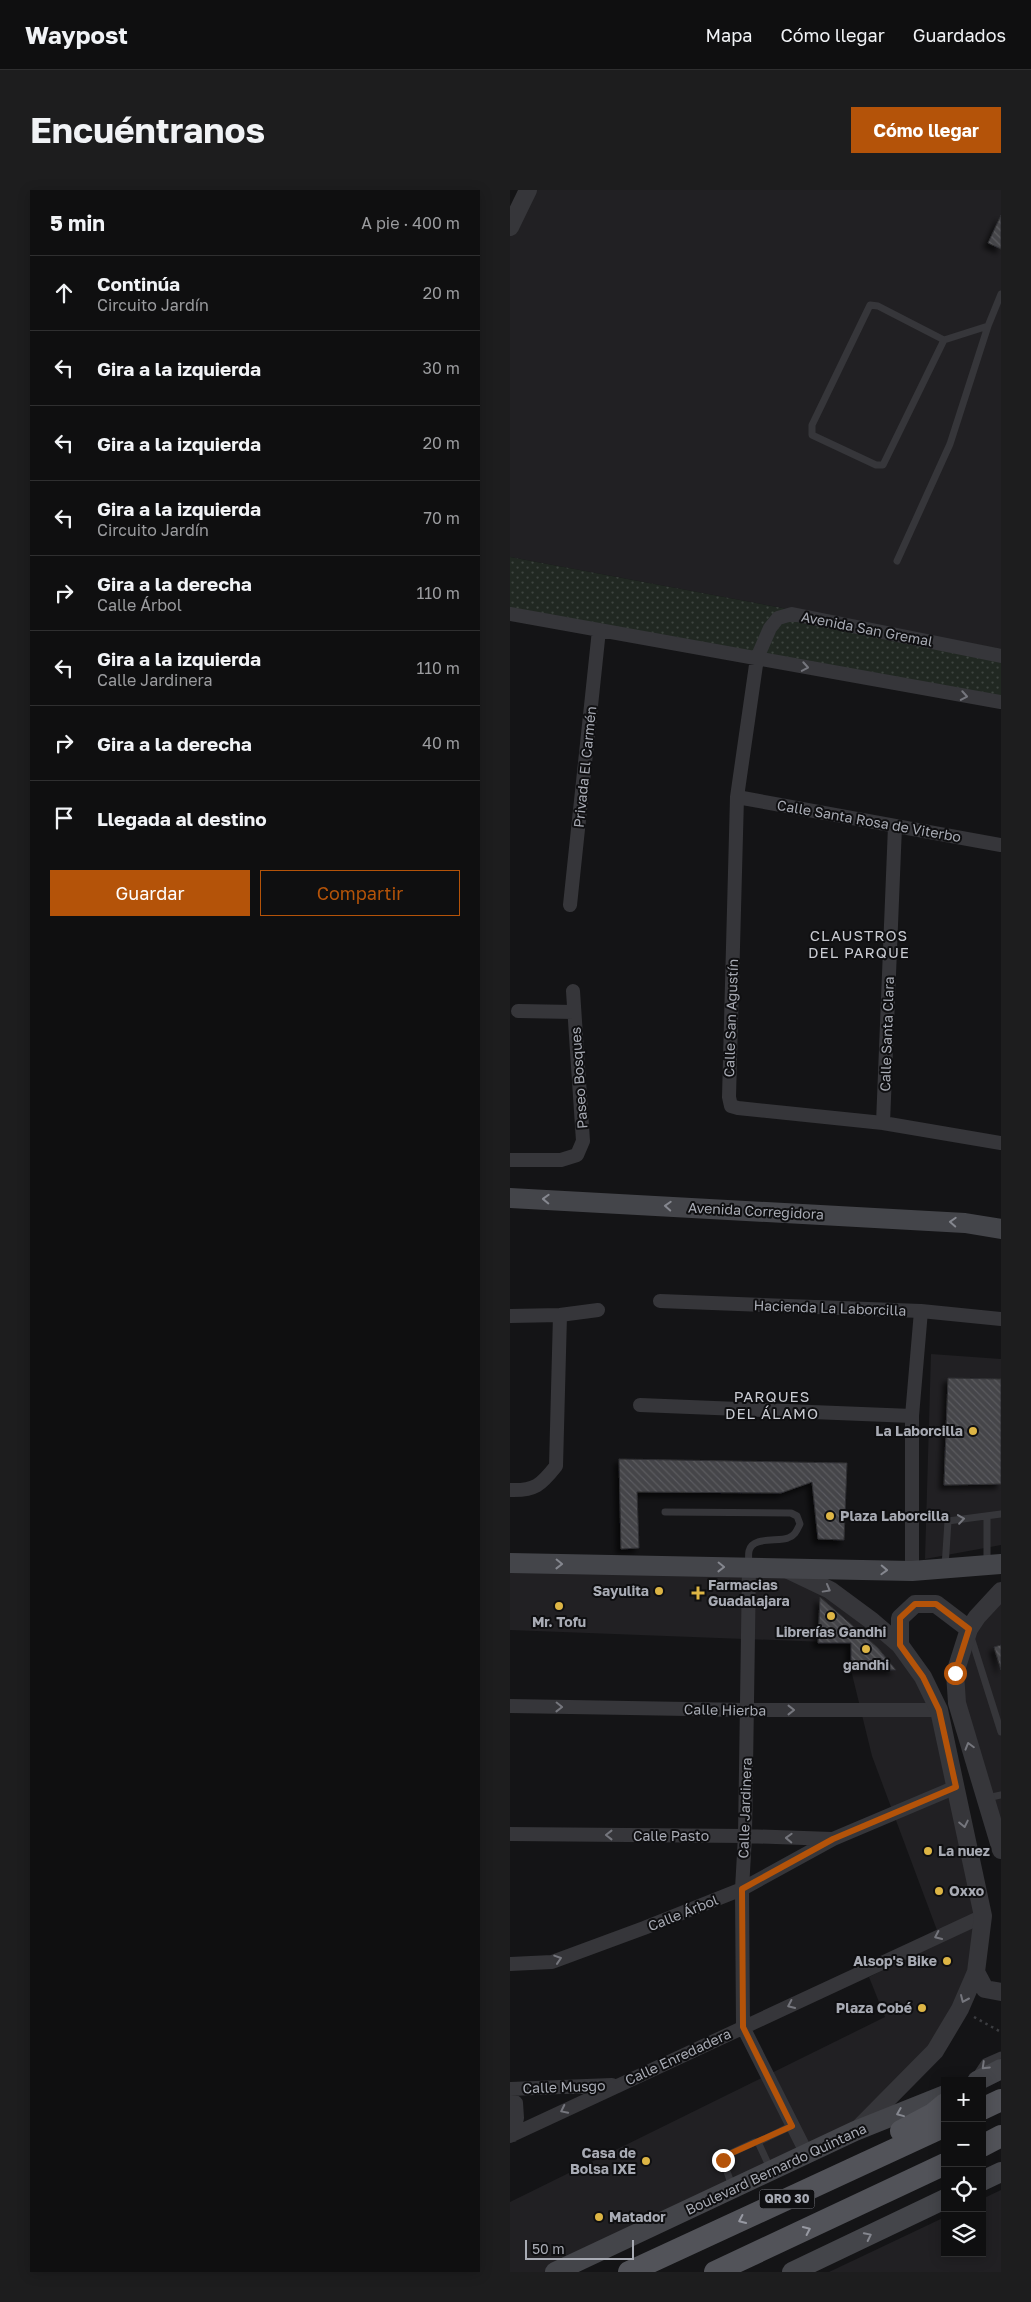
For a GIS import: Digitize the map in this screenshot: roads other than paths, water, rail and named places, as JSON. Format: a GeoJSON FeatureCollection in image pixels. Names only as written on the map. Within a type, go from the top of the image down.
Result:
{"type":"FeatureCollection","features":[{"type":"Feature","properties":{"kind":"main road","name":"Avenida Corregidora"},"geometry":{"type":"LineString","coordinates":[[510,1198],[965,1223],[1001,1229]]}},
{"type":"Feature","properties":{"kind":"main road"},"geometry":{"type":"LineString","coordinates":[[510,1563],[912,1571],[994,1564]]}},
{"type":"Feature","properties":{"kind":"main road"},"geometry":{"type":"LineString","coordinates":[[985,2077],[1001,2069]]}},
{"type":"Feature","properties":{"kind":"main road","name":"Boulevard Bernardo Quintana"},"geometry":{"type":"LineString","coordinates":[[555,2272],[855,2131],[941,2097]]}},
{"type":"Feature","properties":{"kind":"main road"},"geometry":{"type":"LineString","coordinates":[[986,2107],[1001,2100]]}},
{"type":"Feature","properties":{"kind":"main road"},"geometry":{"type":"LineString","coordinates":[[832,2178],[840,2165],[932,2114],[941,2107]]}},
{"type":"Feature","properties":{"kind":"main road","name":"QRO 30"},"geometry":{"type":"LineString","coordinates":[[629,2272],[941,2128]]}},
{"type":"Feature","properties":{"kind":"main road"},"geometry":{"type":"LineString","coordinates":[[986,2144],[1001,2136]]}},
{"type":"Feature","properties":{"kind":"main road","name":"QRO 30"},"geometry":{"type":"LineString","coordinates":[[715,2272],[941,2166]]}},
{"type":"Feature","properties":{"kind":"main road"},"geometry":{"type":"LineString","coordinates":[[986,2179],[1001,2172]]}},
{"type":"Feature","properties":{"kind":"main road"},"geometry":{"type":"LineString","coordinates":[[792,2272],[941,2201]]}},
{"type":"Feature","properties":{"kind":"street"},"geometry":{"type":"LineString","coordinates":[[510,227],[528,190]]}},
{"type":"Feature","properties":{"kind":"street"},"geometry":{"type":"LineString","coordinates":[[510,614],[1001,702]]}},
{"type":"Feature","properties":{"kind":"street","name":"Avenida San Gremal"},"geometry":{"type":"LineString","coordinates":[[756,658],[770,628],[778,618],[792,614],[1001,656]]}},
{"type":"Feature","properties":{"kind":"street","name":"Privada El Carmén"},"geometry":{"type":"LineString","coordinates":[[570,905],[599,630]]}},
{"type":"Feature","properties":{"kind":"street","name":"Calle San Agustín"},"geometry":{"type":"LineString","coordinates":[[756,658],[737,797],[729,1097],[731,1106],[883,1122],[1001,1143]]}},
{"type":"Feature","properties":{"kind":"street","name":"Calle Santa Rosa de Viterbo"},"geometry":{"type":"LineString","coordinates":[[737,797],[1001,845]]}},
{"type":"Feature","properties":{"kind":"street","name":"Calle Santa Clara"},"geometry":{"type":"LineString","coordinates":[[883,1122],[895,826]]}},
{"type":"Feature","properties":{"kind":"street","name":"Paseo Bosques"},"geometry":{"type":"LineString","coordinates":[[510,1160],[561,1160],[577,1155],[584,1141],[573,991]]}},
{"type":"Feature","properties":{"kind":"street"},"geometry":{"type":"LineString","coordinates":[[518,1010],[574,1012]]}},
{"type":"Feature","properties":{"kind":"street","name":"Hacienda La Laborcilla"},"geometry":{"type":"LineString","coordinates":[[660,1301],[921,1311],[1001,1319]]}},
{"type":"Feature","properties":{"kind":"street"},"geometry":{"type":"LineString","coordinates":[[510,1316],[560,1315],[598,1310]]}},
{"type":"Feature","properties":{"kind":"street"},"geometry":{"type":"LineString","coordinates":[[912,1571],[912,1416],[921,1311]]}},
{"type":"Feature","properties":{"kind":"street"},"geometry":{"type":"LineString","coordinates":[[510,1490],[522,1490],[541,1485],[556,1466],[560,1315]]}},
{"type":"Feature","properties":{"kind":"street"},"geometry":{"type":"LineString","coordinates":[[640,1405],[912,1416]]}},
{"type":"Feature","properties":{"kind":"street","name":"Calle Jardinera"},"geometry":{"type":"LineString","coordinates":[[749,1567],[748,1710],[742,1889],[743,2027],[807,2154]]}},
{"type":"Feature","properties":{"kind":"street"},"geometry":{"type":"LineString","coordinates":[[783,1568],[830,1590],[872,1621],[900,1645],[923,1677],[939,1710],[982,1916],[976,1972],[960,2009],[935,2051],[855,2131]]}},
{"type":"Feature","properties":{"kind":"street"},"geometry":{"type":"LineString","coordinates":[[1001,1590],[969,1629],[955,1673],[957,1704],[989,1795],[1001,1850]]}},
{"type":"Feature","properties":{"kind":"street"},"geometry":{"type":"LineString","coordinates":[[900,1645],[900,1618],[915,1604],[936,1604],[969,1629]]}},
{"type":"Feature","properties":{"kind":"street","name":"Calle Hierba"},"geometry":{"type":"LineString","coordinates":[[510,1706],[748,1710],[939,1710]]}},
{"type":"Feature","properties":{"kind":"street","name":"Calle Árbol"},"geometry":{"type":"LineString","coordinates":[[510,1964],[552,1962],[742,1889],[833,1839],[956,1787]]}},
{"type":"Feature","properties":{"kind":"street","name":"Calle Pasto"},"geometry":{"type":"LineString","coordinates":[[510,1834],[745,1836],[833,1839]]}},
{"type":"Feature","properties":{"kind":"street","name":"Calle Enredadera"},"geometry":{"type":"LineString","coordinates":[[512,2135],[982,1916]]}},
{"type":"Feature","properties":{"kind":"street"},"geometry":{"type":"LineString","coordinates":[[976,1972],[985,1989],[1001,1992]]}},
{"type":"Feature","properties":{"kind":"street","name":"Calle Musgo"},"geometry":{"type":"LineString","coordinates":[[510,2089],[618,2085]]}},
{"type":"Feature","properties":{"kind":"street"},"geometry":{"type":"LineString","coordinates":[[510,2098],[516,2103],[517,2118],[512,2135]]}},
{"type":"Feature","properties":{"kind":"lane"},"geometry":{"type":"LineString","coordinates":[[897,561],[950,444],[988,326],[1001,294]]}},
{"type":"Feature","properties":{"kind":"lane"},"geometry":{"type":"LineString","coordinates":[[944,340],[883,465],[876,464],[812,435],[812,425],[870,305],[878,306],[944,340],[988,326]]}},
{"type":"Feature","properties":{"kind":"lane"},"geometry":{"type":"LineString","coordinates":[[665,1512],[791,1513],[798,1516],[800,1524],[796,1533],[789,1538],[752,1545],[749,1550],[749,1567]]}},
{"type":"Feature","properties":{"kind":"lane"},"geometry":{"type":"LineString","coordinates":[[946,1568],[948,1521],[1001,1514]]}},
{"type":"Feature","properties":{"kind":"lane"},"geometry":{"type":"LineString","coordinates":[[987,1516],[994,1564]]}},
{"type":"Feature","properties":{"kind":"lane"},"geometry":{"type":"LineString","coordinates":[[969,1629],[1001,1732]]}},
{"type":"Feature","properties":{"kind":"lane"},"geometry":{"type":"LineString","coordinates":[[975,2077],[985,2062],[1001,2055]]}},
{"type":"Feature","properties":{"kind":"lane"},"geometry":{"type":"LineString","coordinates":[[733,2189],[723,2160],[725,2156],[792,2126]]}},
{"type":"Feature","properties":{"kind":"lane"},"geometry":{"type":"LineString","coordinates":[[758,2142],[771,2171]]}},
{"type":"Feature","properties":{"kind":"place","name":"La Laborcilla"},"geometry":{"type":"Point","coordinates":[973,1431]}},
{"type":"Feature","properties":{"kind":"place","name":"Plaza Laborcilla"},"geometry":{"type":"Point","coordinates":[830,1516]}},
{"type":"Feature","properties":{"kind":"place","name":"Sayulita"},"geometry":{"type":"Point","coordinates":[659,1591]}},
{"type":"Feature","properties":{"kind":"place","name":"Farmacias Guadalajara"},"geometry":{"type":"Point","coordinates":[698,1593]}},
{"type":"Feature","properties":{"kind":"place","name":"Mr. Tofu"},"geometry":{"type":"Point","coordinates":[559,1606]}},
{"type":"Feature","properties":{"kind":"place","name":"Librerías Gandhi"},"geometry":{"type":"Point","coordinates":[831,1616]}},
{"type":"Feature","properties":{"kind":"place","name":"gandhi"},"geometry":{"type":"Point","coordinates":[866,1649]}},
{"type":"Feature","properties":{"kind":"place","name":"La nuez"},"geometry":{"type":"Point","coordinates":[928,1851]}},
{"type":"Feature","properties":{"kind":"place","name":"Oxxo"},"geometry":{"type":"Point","coordinates":[939,1891]}},
{"type":"Feature","properties":{"kind":"place","name":"Alsop's Bike"},"geometry":{"type":"Point","coordinates":[947,1961]}},
{"type":"Feature","properties":{"kind":"place","name":"Plaza Cobé"},"geometry":{"type":"Point","coordinates":[922,2008]}},
{"type":"Feature","properties":{"kind":"place","name":"Casa de Bolsa IXE"},"geometry":{"type":"Point","coordinates":[646,2161]}},
{"type":"Feature","properties":{"kind":"place","name":"Matador"},"geometry":{"type":"Point","coordinates":[599,2217]}},
{"type":"Feature","properties":{"kind":"district","name":"CLAUSTROS DEL PARQUE"},"geometry":{"type":"Point","coordinates":[859,944]}},
{"type":"Feature","properties":{"kind":"district","name":"PARQUES DEL ÁLAMO"},"geometry":{"type":"Point","coordinates":[772,1406]}}]}
